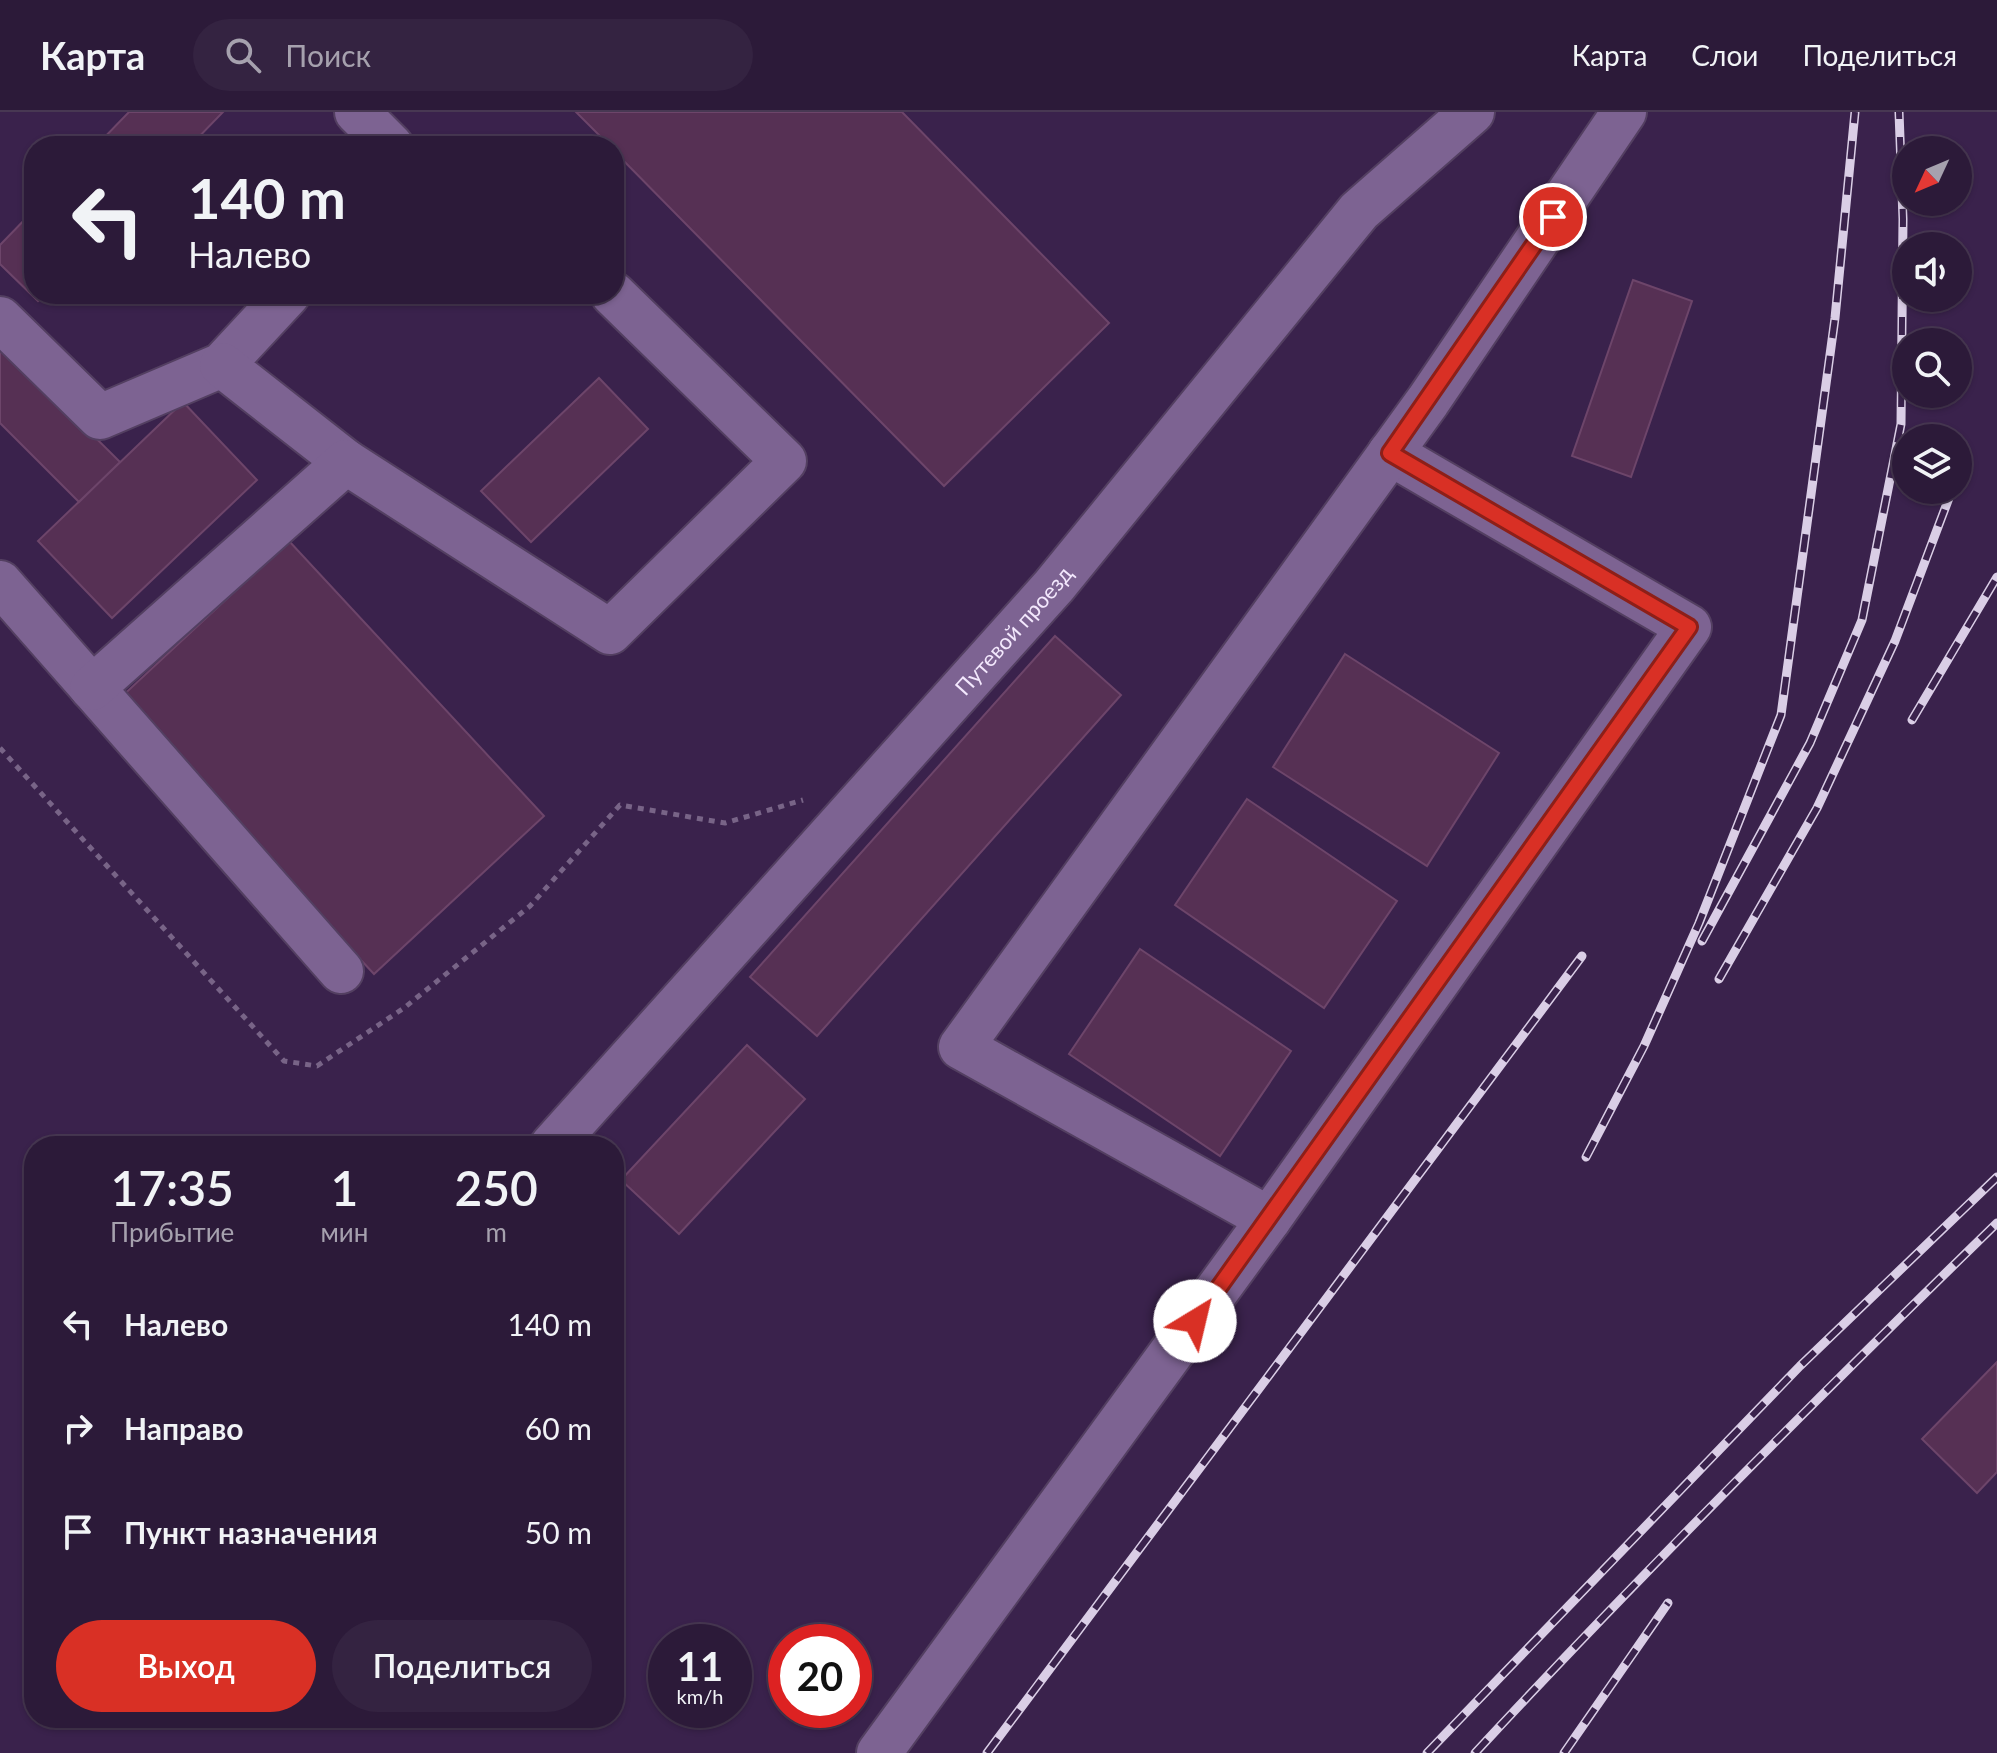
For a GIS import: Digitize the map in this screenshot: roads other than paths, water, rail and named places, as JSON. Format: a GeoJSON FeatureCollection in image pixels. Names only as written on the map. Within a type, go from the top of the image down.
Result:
{"type":"FeatureCollection","features":[{"type":"Feature","properties":{"kind":"street"},"geometry":{"type":"LineString","coordinates":[[357,112],[381,136]]}},
{"type":"Feature","properties":{"kind":"street","name":"Путевой проезд"},"geometry":{"type":"LineString","coordinates":[[561,1136],[1054,586],[1359,211],[1472,112]]}},
{"type":"Feature","properties":{"kind":"street"},"geometry":{"type":"LineString","coordinates":[[1269,1219],[961,1047],[1390,453],[1624,112]]}},
{"type":"Feature","properties":{"kind":"street"},"geometry":{"type":"LineString","coordinates":[[0,319],[100,417],[222,365],[279,304]]}},
{"type":"Feature","properties":{"kind":"street"},"geometry":{"type":"LineString","coordinates":[[222,365],[346,462],[610,632],[784,461],[623,304]]}},
{"type":"Feature","properties":{"kind":"street"},"geometry":{"type":"LineString","coordinates":[[879,1753],[1269,1219],[1689,627],[1390,453]]}},
{"type":"Feature","properties":{"kind":"street"},"geometry":{"type":"LineString","coordinates":[[92,688],[346,462]]}},
{"type":"Feature","properties":{"kind":"street"},"geometry":{"type":"LineString","coordinates":[[0,583],[341,971]]}},
{"type":"Feature","properties":{"kind":"railway"},"geometry":{"type":"LineString","coordinates":[[1586,1157],[1644,1046],[1699,923],[1781,715],[1835,318],[1855,112]]}},
{"type":"Feature","properties":{"kind":"railway"},"geometry":{"type":"LineString","coordinates":[[1702,941],[1810,743],[1862,620],[1901,424],[1903,219],[1899,112]]}},
{"type":"Feature","properties":{"kind":"railway"},"geometry":{"type":"LineString","coordinates":[[1719,979],[1817,808],[1895,641],[1947,504]]}},
{"type":"Feature","properties":{"kind":"railway"},"geometry":{"type":"LineString","coordinates":[[1912,720],[1997,577]]}},
{"type":"Feature","properties":{"kind":"railway"},"geometry":{"type":"LineString","coordinates":[[987,1753],[1582,956]]}},
{"type":"Feature","properties":{"kind":"railway"},"geometry":{"type":"LineString","coordinates":[[1427,1753],[1800,1366],[1997,1177]]}},
{"type":"Feature","properties":{"kind":"railway"},"geometry":{"type":"LineString","coordinates":[[1475,1753],[1733,1485],[1997,1223]]}},
{"type":"Feature","properties":{"kind":"railway"},"geometry":{"type":"LineString","coordinates":[[1564,1753],[1668,1603]]}}]}
